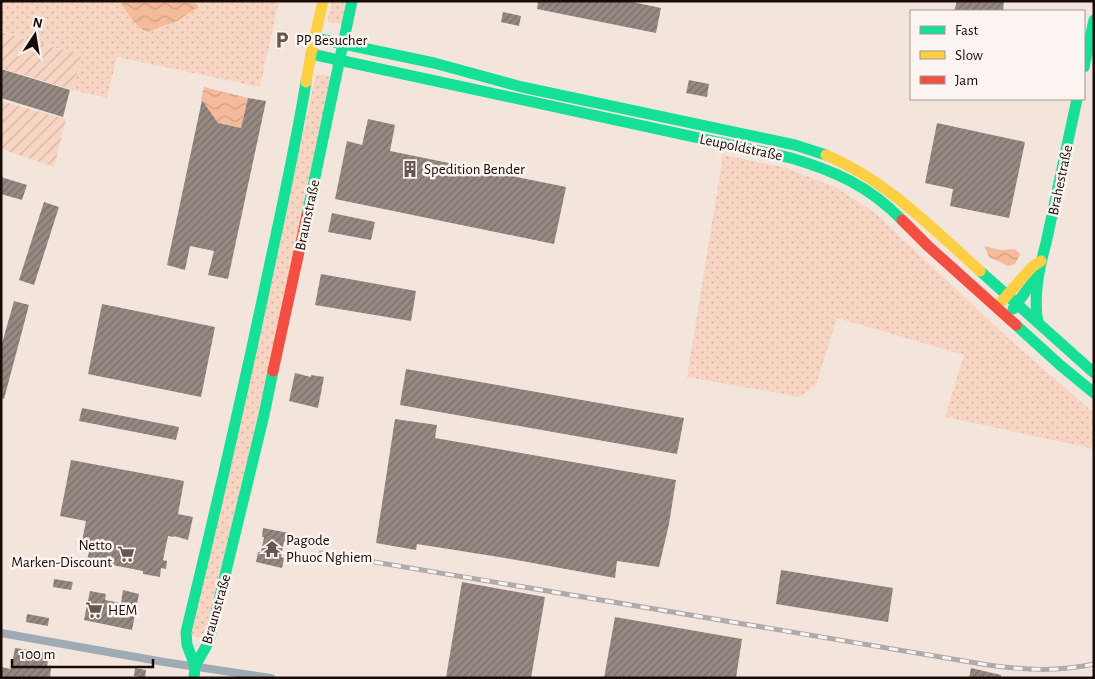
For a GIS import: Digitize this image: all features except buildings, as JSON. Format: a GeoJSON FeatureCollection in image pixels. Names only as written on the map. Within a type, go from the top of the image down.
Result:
{"type":"FeatureCollection","features":[{"type":"Feature","properties":{"kind":"main road","name":"Braunstraße"},"geometry":{"type":"LineString","coordinates":[[194,672],[185,638],[186,632],[246,378],[323,1]]}},
{"type":"Feature","properties":{"kind":"main road","name":"Braunstraße"},"geometry":{"type":"LineString","coordinates":[[194,672],[210,637],[264,415],[352,1]]}},
{"type":"Feature","properties":{"kind":"main road"},"geometry":{"type":"LineString","coordinates":[[1085,62],[1094,20]]}},
{"type":"Feature","properties":{"kind":"main road","name":"Leupoldstraße"},"geometry":{"type":"LineString","coordinates":[[315,38],[434,64],[522,87],[784,143],[813,150],[841,162],[868,176],[914,211],[1094,373]]}},
{"type":"Feature","properties":{"kind":"main road","name":"Leupoldstraße"},"geometry":{"type":"LineString","coordinates":[[311,54],[778,154],[821,167],[855,183],[888,206],[922,240],[1054,361],[1094,393]]}},
{"type":"Feature","properties":{"kind":"main road","name":"Brahestraße"},"geometry":{"type":"LineString","coordinates":[[1006,316],[1017,304],[1040,267],[1077,100]]}},
{"type":"Feature","properties":{"kind":"main road"},"geometry":{"type":"LineString","coordinates":[[997,308],[1032,267],[1040,267],[1036,304],[1038,323]]}},
{"type":"Feature","properties":{"kind":"street"},"geometry":{"type":"LineString","coordinates":[[1,633],[194,672],[271,678]]}},
{"type":"Feature","properties":{"kind":"shaded area"},"geometry":{"type":"Polygon","coordinates":[[[1,1],[279,1],[260,87],[117,57],[107,98],[73,90],[77,54],[1,31],[1,1]]]}},
{"type":"Feature","properties":{"kind":"shaded area"},"geometry":{"type":"Polygon","coordinates":[[[332,1],[348,1],[343,25],[327,21],[332,1]]]}},
{"type":"Feature","properties":{"kind":"shaded area"},"geometry":{"type":"Polygon","coordinates":[[[1,32],[81,55],[73,90],[1,68],[1,32]]]}},
{"type":"Feature","properties":{"kind":"shaded area"},"geometry":{"type":"Polygon","coordinates":[[[316,74],[331,77],[262,399],[204,639],[190,635],[267,303],[316,74]]]}},
{"type":"Feature","properties":{"kind":"shaded area"},"geometry":{"type":"Polygon","coordinates":[[[1,101],[66,119],[54,167],[1,149],[1,101]]]}},
{"type":"Feature","properties":{"kind":"shaded area"},"geometry":{"type":"Polygon","coordinates":[[[723,155],[787,168],[837,188],[875,213],[1009,339],[1094,413],[1094,451],[1090,448],[945,417],[964,355],[837,318],[816,385],[800,397],[687,377],[723,155]]]}},
{"type":"Feature","properties":{"kind":"water"},"geometry":{"type":"Polygon","coordinates":[[[120,1],[185,1],[197,4],[198,7],[177,21],[147,32],[128,14],[120,1]]]}},
{"type":"Feature","properties":{"kind":"water"},"geometry":{"type":"Polygon","coordinates":[[[204,87],[248,98],[241,128],[218,123],[201,99],[204,87]]]}},
{"type":"Feature","properties":{"kind":"water"},"geometry":{"type":"Polygon","coordinates":[[[984,246],[1001,250],[1015,249],[1020,254],[1015,264],[1008,266],[989,257],[984,246]]]}},
{"type":"Feature","properties":{"kind":"railway"},"geometry":{"type":"LineString","coordinates":[[321,553],[988,665],[1041,669],[1080,667],[1094,664]]}},
{"type":"Feature","properties":{"kind":"traffic: fast"},"geometry":{"type":"LineString","coordinates":[[307,215],[352,1]]}},
{"type":"Feature","properties":{"kind":"traffic: fast"},"geometry":{"type":"LineString","coordinates":[[1085,62],[1094,20]]}},
{"type":"Feature","properties":{"kind":"traffic: fast"},"geometry":{"type":"LineString","coordinates":[[315,38],[434,63],[522,87],[795,145],[826,155]]}},
{"type":"Feature","properties":{"kind":"traffic: fast"},"geometry":{"type":"LineString","coordinates":[[311,54],[791,158],[822,168],[851,181],[877,198],[902,220]]}},
{"type":"Feature","properties":{"kind":"traffic: fast"},"geometry":{"type":"LineString","coordinates":[[195,666],[187,645],[186,632],[250,356],[289,173],[306,82]]}},
{"type":"Feature","properties":{"kind":"traffic: fast"},"geometry":{"type":"LineString","coordinates":[[1038,323],[1036,293],[1039,273],[1077,100]]}},
{"type":"Feature","properties":{"kind":"traffic: fast"},"geometry":{"type":"LineString","coordinates":[[980,271],[1094,373]]}},
{"type":"Feature","properties":{"kind":"traffic: fast"},"geometry":{"type":"LineString","coordinates":[[1013,309],[1037,276]]}},
{"type":"Feature","properties":{"kind":"traffic: fast"},"geometry":{"type":"LineString","coordinates":[[1016,325],[1094,393]]}},
{"type":"Feature","properties":{"kind":"traffic: fast"},"geometry":{"type":"LineString","coordinates":[[194,678],[195,666],[210,637],[273,371]]}},
{"type":"Feature","properties":{"kind":"traffic: slow"},"geometry":{"type":"LineString","coordinates":[[306,82],[323,1]]}},
{"type":"Feature","properties":{"kind":"traffic: slow"},"geometry":{"type":"LineString","coordinates":[[826,155],[848,165],[869,178],[908,206],[980,271]]}},
{"type":"Feature","properties":{"kind":"traffic: slow"},"geometry":{"type":"LineString","coordinates":[[1002,301],[1032,267],[1041,261]]}},
{"type":"Feature","properties":{"kind":"traffic: jam"},"geometry":{"type":"LineString","coordinates":[[273,371],[307,215]]}},
{"type":"Feature","properties":{"kind":"traffic: jam"},"geometry":{"type":"LineString","coordinates":[[902,220],[928,246],[1016,325]]}},
{"type":"Feature","properties":{"kind":"place","name":"PP Besucher"},"geometry":{"type":"Point","coordinates":[282,40]}},
{"type":"Feature","properties":{"kind":"place","name":"Spedition Bender"},"geometry":{"type":"Point","coordinates":[410,169]}},
{"type":"Feature","properties":{"kind":"place","name":"Pagode Phuoc Nghiem"},"geometry":{"type":"Point","coordinates":[272,549]}},
{"type":"Feature","properties":{"kind":"place","name":"Netto Marken-Discount"},"geometry":{"type":"Point","coordinates":[126,554]}},
{"type":"Feature","properties":{"kind":"place","name":"HEM"},"geometry":{"type":"Point","coordinates":[94,610]}}]}
